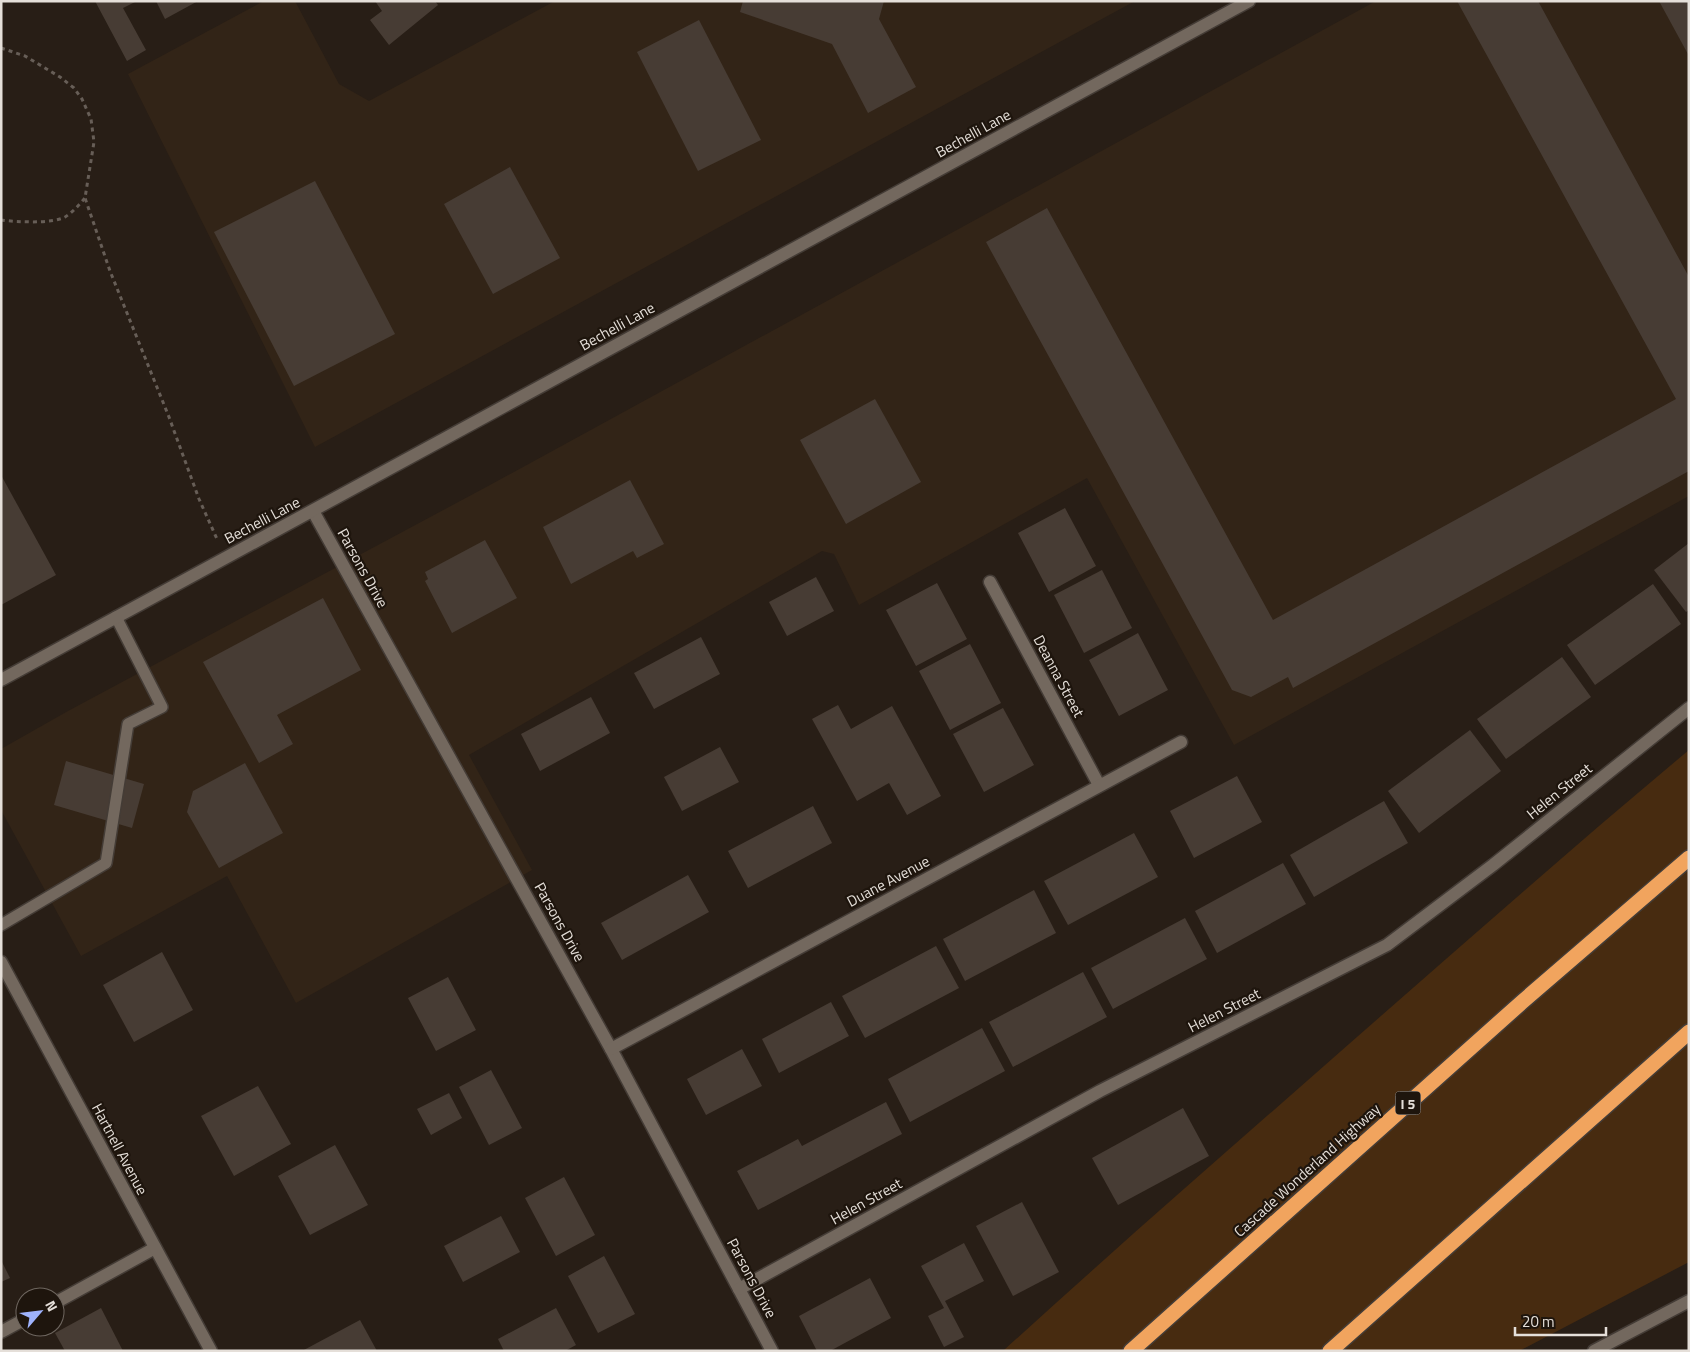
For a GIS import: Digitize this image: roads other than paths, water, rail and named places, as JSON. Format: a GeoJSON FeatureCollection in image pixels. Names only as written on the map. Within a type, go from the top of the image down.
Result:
{"type":"FeatureCollection","features":[{"type":"Feature","properties":{"kind":"highway","name":"Cascade Wonderland Highway"},"geometry":{"type":"LineString","coordinates":[[1130,1351],[1515,1008],[1689,858]]}},
{"type":"Feature","properties":{"kind":"highway"},"geometry":{"type":"LineString","coordinates":[[1330,1351],[1689,1032]]}},
{"type":"Feature","properties":{"kind":"street","name":"Bechelli Lane"},"geometry":{"type":"LineString","coordinates":[[1,680],[1249,1]]}},
{"type":"Feature","properties":{"kind":"street","name":"Parsons Drive"},"geometry":{"type":"LineString","coordinates":[[313,511],[611,1049],[772,1351]]}},
{"type":"Feature","properties":{"kind":"street","name":"Deanna Street"},"geometry":{"type":"LineString","coordinates":[[990,582],[1099,785]]}},
{"type":"Feature","properties":{"kind":"street","name":"Helen Street"},"geometry":{"type":"LineString","coordinates":[[739,1289],[1100,1091],[1387,945],[1493,865],[1689,708]]}},
{"type":"Feature","properties":{"kind":"street","name":"Duane Avenue"},"geometry":{"type":"LineString","coordinates":[[611,1049],[1181,742]]}},
{"type":"Feature","properties":{"kind":"street","name":"Hartnell Avenue"},"geometry":{"type":"LineString","coordinates":[[1,962],[211,1351]]}},
{"type":"Feature","properties":{"kind":"street"},"geometry":{"type":"LineString","coordinates":[[65,1298],[155,1248]]}},
{"type":"Feature","properties":{"kind":"street"},"geometry":{"type":"LineString","coordinates":[[1594,1351],[1689,1302]]}},
{"type":"Feature","properties":{"kind":"street"},"geometry":{"type":"LineString","coordinates":[[1,1332],[15,1324]]}},
{"type":"Feature","properties":{"kind":"lane"},"geometry":{"type":"LineString","coordinates":[[1,925],[106,863],[128,724],[162,707],[116,617]]}}]}
